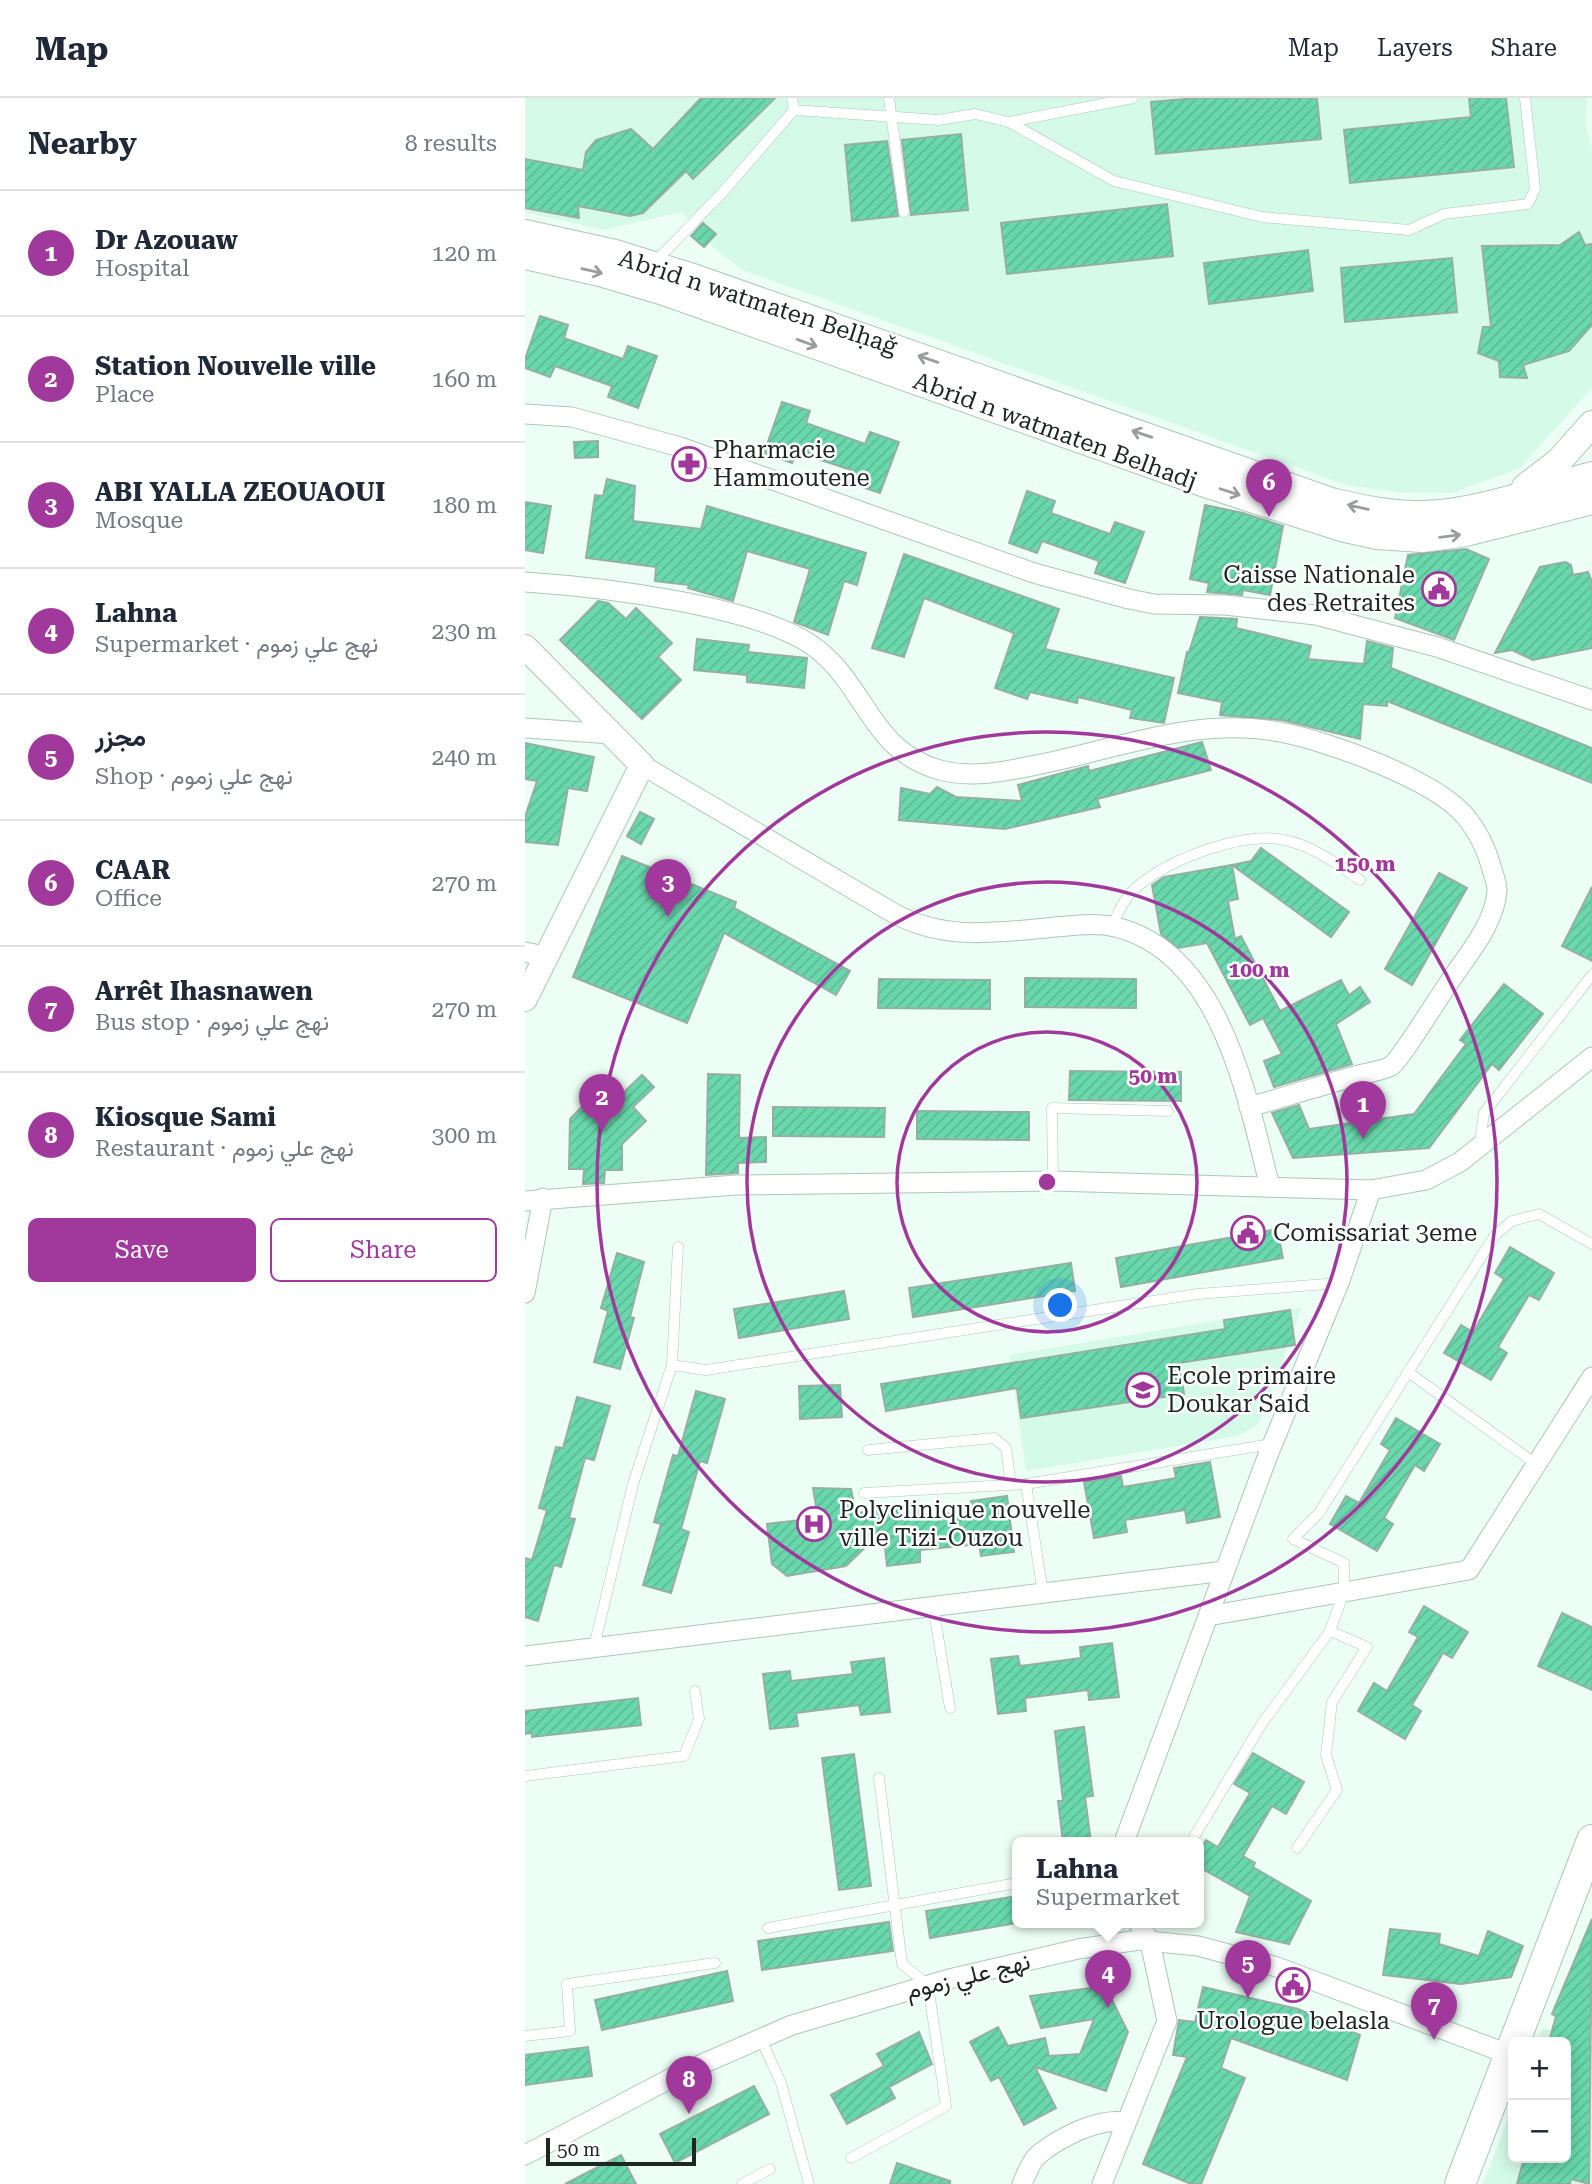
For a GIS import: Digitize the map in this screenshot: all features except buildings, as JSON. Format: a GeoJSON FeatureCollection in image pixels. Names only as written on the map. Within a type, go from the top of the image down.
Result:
{"type":"FeatureCollection","features":[{"type":"Feature","properties":{"kind":"main road","name":"Abrid n watmaten Belḥaǧ"},"geometry":{"type":"LineString","coordinates":[[525,233],[652,265],[1331,501],[1379,512],[1424,514],[1507,498],[1592,475]]}},
{"type":"Feature","properties":{"kind":"main road","name":"Abrid n watmaten Belhadj"},"geometry":{"type":"LineString","coordinates":[[525,256],[600,273],[664,292],[1208,485],[1341,528],[1377,536],[1422,539],[1466,533],[1592,501]]}},
{"type":"Feature","properties":{"kind":"main road"},"geometry":{"type":"LineString","coordinates":[[1507,498],[1559,461],[1592,424]]}},
{"type":"Feature","properties":{"kind":"main road"},"geometry":{"type":"LineString","coordinates":[[1515,2037],[1592,1840]]}},
{"type":"Feature","properties":{"kind":"main road"},"geometry":{"type":"LineString","coordinates":[[1460,2184],[1508,2054]]}},
{"type":"Feature","properties":{"kind":"street"},"geometry":{"type":"LineString","coordinates":[[525,414],[572,417],[680,447],[1034,573],[1117,596],[1154,604],[1226,605],[1316,615],[1437,647],[1592,700]]}},
{"type":"Feature","properties":{"kind":"street"},"geometry":{"type":"LineString","coordinates":[[525,582],[582,586],[740,616],[799,637],[820,651],[844,677],[893,747],[916,763],[940,770],[967,776],[1002,772],[1109,750],[1184,730],[1223,727],[1279,731],[1355,754],[1424,786],[1464,814],[1486,847],[1497,889],[1486,928],[1392,1065],[1249,1107]]}},
{"type":"Feature","properties":{"kind":"street"},"geometry":{"type":"LineString","coordinates":[[525,647],[642,765],[895,914],[929,929],[966,934],[1067,926],[1113,926],[1148,939],[1179,963],[1200,990],[1241,1076],[1270,1187]]}},
{"type":"Feature","properties":{"kind":"street"},"geometry":{"type":"LineString","coordinates":[[525,728],[613,734]]}},
{"type":"Feature","properties":{"kind":"street"},"geometry":{"type":"LineString","coordinates":[[525,999],[535,954],[642,765]]}},
{"type":"Feature","properties":{"kind":"street"},"geometry":{"type":"LineString","coordinates":[[525,1293],[534,1200],[736,1185],[1053,1181],[1371,1190],[1426,1180],[1460,1162],[1592,1057]]}},
{"type":"Feature","properties":{"kind":"street"},"geometry":{"type":"LineString","coordinates":[[1126,1837],[1273,1444],[1339,1283],[1371,1190]]}},
{"type":"Feature","properties":{"kind":"street"},"geometry":{"type":"LineString","coordinates":[[1208,1616],[1469,1570],[1592,1377]]}},
{"type":"Feature","properties":{"kind":"street"},"geometry":{"type":"LineString","coordinates":[[525,1656],[1225,1571]]}},
{"type":"Feature","properties":{"kind":"street"},"geometry":{"type":"LineString","coordinates":[[1102,2184],[1124,2122],[1167,2021],[1150,1942],[1142,1928]]}},
{"type":"Feature","properties":{"kind":"street","name":"نهج علي زموم"},"geometry":{"type":"LineString","coordinates":[[525,2155],[677,2075],[792,2025],[929,1985],[1078,1949],[1150,1942],[1198,1946],[1277,1967],[1508,2054]]}},
{"type":"Feature","properties":{"kind":"street"},"geometry":{"type":"LineString","coordinates":[[1022,2184],[1036,2156],[1075,2133],[1110,2120],[1124,2122]]}},
{"type":"Feature","properties":{"kind":"lane"},"geometry":{"type":"LineString","coordinates":[[792,98],[794,110]]}},
{"type":"Feature","properties":{"kind":"lane"},"geometry":{"type":"LineString","coordinates":[[889,98],[904,212]]}},
{"type":"Feature","properties":{"kind":"lane"},"geometry":{"type":"LineString","coordinates":[[1009,122],[1133,98]]}},
{"type":"Feature","properties":{"kind":"lane"},"geometry":{"type":"LineString","coordinates":[[794,110],[939,120],[975,114],[1009,122],[1114,181],[1262,217],[1409,230],[1444,214],[1528,204],[1535,189],[1525,98]]}},
{"type":"Feature","properties":{"kind":"lane"},"geometry":{"type":"LineString","coordinates":[[652,265],[723,192],[794,110]]}},
{"type":"Feature","properties":{"kind":"lane"},"geometry":{"type":"LineString","coordinates":[[1113,926],[1120,906],[1139,885],[1178,863],[1219,846],[1250,839],[1285,840],[1327,857],[1360,880]]}},
{"type":"Feature","properties":{"kind":"lane"},"geometry":{"type":"LineString","coordinates":[[1479,1147],[1484,1113],[1592,975]]}},
{"type":"Feature","properties":{"kind":"lane"},"geometry":{"type":"LineString","coordinates":[[1053,1181],[1052,1108],[1168,1111]]}},
{"type":"Feature","properties":{"kind":"lane"},"geometry":{"type":"LineString","coordinates":[[1194,1837],[1261,1725],[1329,1631],[1344,1592],[1344,1563],[1293,1539],[1319,1513],[1495,1235],[1512,1221],[1539,1214],[1592,1244]]}},
{"type":"Feature","properties":{"kind":"lane"},"geometry":{"type":"LineString","coordinates":[[594,1647],[633,1484],[672,1365],[678,1247]]}},
{"type":"Feature","properties":{"kind":"lane"},"geometry":{"type":"LineString","coordinates":[[672,1365],[706,1370],[1198,1294],[1339,1283]]}},
{"type":"Feature","properties":{"kind":"lane"},"geometry":{"type":"LineString","coordinates":[[1408,1372],[1536,1464]]}},
{"type":"Feature","properties":{"kind":"lane"},"geometry":{"type":"LineString","coordinates":[[868,1450],[994,1438],[1006,1448],[1011,1485]]}},
{"type":"Feature","properties":{"kind":"lane"},"geometry":{"type":"LineString","coordinates":[[864,1493],[1025,1484],[1273,1444]]}},
{"type":"Feature","properties":{"kind":"lane"},"geometry":{"type":"LineString","coordinates":[[1025,1484],[1043,1593]]}},
{"type":"Feature","properties":{"kind":"lane"},"geometry":{"type":"LineString","coordinates":[[933,1606],[950,1708]]}},
{"type":"Feature","properties":{"kind":"lane"},"geometry":{"type":"LineString","coordinates":[[1297,1848],[1337,1790],[1326,1755],[1332,1702],[1367,1647],[1329,1631]]}},
{"type":"Feature","properties":{"kind":"lane"},"geometry":{"type":"LineString","coordinates":[[525,1776],[684,1756],[699,1720],[695,1690]]}},
{"type":"Feature","properties":{"kind":"lane"},"geometry":{"type":"LineString","coordinates":[[852,2158],[946,2106],[929,1985],[902,1964],[879,1778]]}},
{"type":"Feature","properties":{"kind":"lane"},"geometry":{"type":"LineString","coordinates":[[768,1928],[1012,1884]]}},
{"type":"Feature","properties":{"kind":"lane"},"geometry":{"type":"LineString","coordinates":[[525,2036],[569,2031],[567,1984],[715,1963]]}},
{"type":"Feature","properties":{"kind":"lane"},"geometry":{"type":"LineString","coordinates":[[761,2039],[781,2083],[809,2184]]}},
{"type":"Feature","properties":{"kind":"lane"},"geometry":{"type":"LineString","coordinates":[[742,2184],[770,2169]]}},
{"type":"Feature","properties":{"kind":"shaded area"},"geometry":{"type":"Polygon","coordinates":[[[525,98],[1587,98],[1586,127],[1592,149],[1592,388],[1520,468],[1453,493],[1404,493],[1346,485],[742,270],[713,247],[681,212],[604,230],[525,212],[525,98]]]}},
{"type":"Feature","properties":{"kind":"shaded area","name":"Ecole primaire Doukar Said"},"geometry":{"type":"Polygon","coordinates":[[[1302,1307],[1258,1425],[1237,1436],[1026,1471],[1009,1355],[1302,1307]]]}},
{"type":"Feature","properties":{"kind":"shaded area"},"geometry":{"type":"Polygon","coordinates":[[[1543,2028],[1569,2037],[1539,2037],[1543,2028]]]}},
{"type":"Feature","properties":{"kind":"shaded area"},"geometry":{"type":"Polygon","coordinates":[[[1571,2038],[1592,2045],[1592,2184],[1483,2184],[1508,2118],[1508,2163],[1571,2163],[1571,2038]]]}},
{"type":"Feature","properties":{"kind":"place","name":"Pharmacie Hammoutene"},"geometry":{"type":"Point","coordinates":[689,464]}},
{"type":"Feature","properties":{"kind":"place","name":"CAAR"},"geometry":{"type":"Point","coordinates":[1269,517]}},
{"type":"Feature","properties":{"kind":"place","name":"Caisse Nationale des Retraites"},"geometry":{"type":"Point","coordinates":[1439,589]}},
{"type":"Feature","properties":{"kind":"place","name":"ABI YALLA ZEOUAOUI"},"geometry":{"type":"Point","coordinates":[668,917]}},
{"type":"Feature","properties":{"kind":"place","name":"Station Nouvelle ville"},"geometry":{"type":"Point","coordinates":[602,1132]}},
{"type":"Feature","properties":{"kind":"place","name":"Dr Azouaw"},"geometry":{"type":"Point","coordinates":[1363,1139]}},
{"type":"Feature","properties":{"kind":"place","name":"Comissariat 3eme"},"geometry":{"type":"Point","coordinates":[1248,1233]}},
{"type":"Feature","properties":{"kind":"place","name":"Ecole primaire Doukar Said"},"geometry":{"type":"Point","coordinates":[1143,1390]}},
{"type":"Feature","properties":{"kind":"place","name":"Polyclinique nouvelle ville Tizi-Ouzou"},"geometry":{"type":"Point","coordinates":[814,1524]}},
{"type":"Feature","properties":{"kind":"place","name":"Urologue belasla"},"geometry":{"type":"Point","coordinates":[1293,1985]}},
{"type":"Feature","properties":{"kind":"place","name":"مجزر"},"geometry":{"type":"Point","coordinates":[1248,1998]}},
{"type":"Feature","properties":{"kind":"place","name":"Lahna"},"geometry":{"type":"Point","coordinates":[1108,2008]}},
{"type":"Feature","properties":{"kind":"place","name":"Arrêt Ihasnawen"},"geometry":{"type":"Point","coordinates":[1434,2040]}},
{"type":"Feature","properties":{"kind":"place","name":"Kiosque Sami"},"geometry":{"type":"Point","coordinates":[689,2114]}}]}
